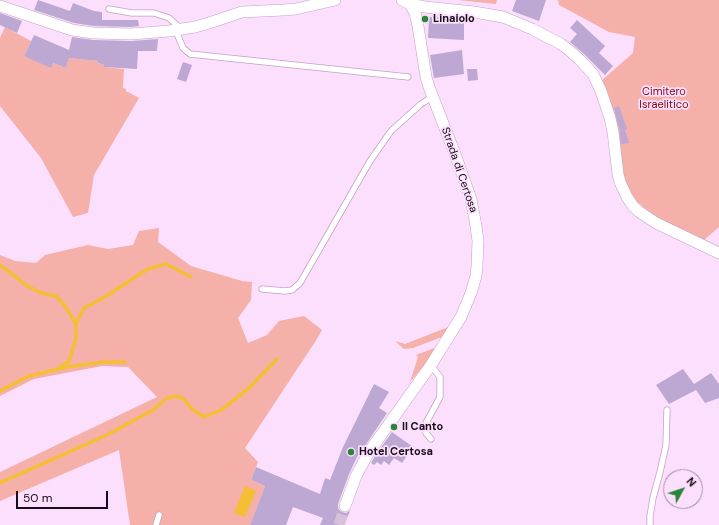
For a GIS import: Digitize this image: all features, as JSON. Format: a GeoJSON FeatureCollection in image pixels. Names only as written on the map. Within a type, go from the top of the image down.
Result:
{"type":"FeatureCollection","features":[{"type":"Feature","properties":{"kind":"street"},"geometry":{"type":"LineString","coordinates":[[0,6],[67,29],[100,34],[139,34],[210,23],[242,12],[296,9],[335,0]]}},
{"type":"Feature","properties":{"kind":"street"},"geometry":{"type":"LineString","coordinates":[[406,2],[503,17],[532,29],[561,44],[570,51],[593,74],[601,91],[613,132],[619,178],[627,197],[633,206],[656,223],[719,253]]}},
{"type":"Feature","properties":{"kind":"street","name":"Strada di Certosa"},"geometry":{"type":"LineString","coordinates":[[345,506],[356,476],[369,452],[431,365],[461,317],[476,276],[478,249],[476,226],[471,199],[432,97],[426,77],[417,19],[413,8],[406,2]]}},
{"type":"Feature","properties":{"kind":"lane"},"geometry":{"type":"LineString","coordinates":[[109,9],[132,13],[154,14],[168,18],[179,29],[178,36],[181,44],[185,51],[190,54],[408,77]]}},
{"type":"Feature","properties":{"kind":"lane"},"geometry":{"type":"LineString","coordinates":[[262,290],[292,290],[300,283],[374,155],[391,131],[421,104],[432,97]]}},
{"type":"Feature","properties":{"kind":"lane"},"geometry":{"type":"LineString","coordinates":[[431,365],[440,377],[440,397],[426,423],[426,433],[431,438]]}},
{"type":"Feature","properties":{"kind":"lane"},"geometry":{"type":"LineString","coordinates":[[650,525],[653,498],[666,445],[667,410]]}},
{"type":"Feature","properties":{"kind":"lane"},"geometry":{"type":"LineString","coordinates":[[156,525],[159,515]]}},
{"type":"Feature","properties":{"kind":"green space"},"geometry":{"type":"Polygon","coordinates":[[[458,0],[497,0],[496,4],[458,0]]]}},
{"type":"Feature","properties":{"kind":"green space","name":"Cimitero Israelitico"},"geometry":{"type":"Polygon","coordinates":[[[558,0],[719,0],[719,227],[704,240],[679,230],[651,213],[636,201],[628,188],[621,167],[601,81],[633,53],[635,37],[609,32],[559,5],[558,0]]]}},
{"type":"Feature","properties":{"kind":"green space"},"geometry":{"type":"Polygon","coordinates":[[[5,27],[31,41],[24,56],[53,63],[66,68],[69,58],[98,61],[98,63],[104,65],[104,67],[124,69],[123,88],[139,98],[94,175],[88,213],[73,217],[41,158],[0,106],[0,38],[5,27]]]}},
{"type":"Feature","properties":{"kind":"green space"},"geometry":{"type":"Polygon","coordinates":[[[159,228],[158,242],[191,266],[242,281],[252,282],[251,300],[238,318],[248,343],[267,335],[279,321],[304,316],[322,330],[245,448],[258,462],[251,480],[265,486],[250,525],[130,525],[119,450],[0,501],[0,472],[157,397],[128,367],[102,366],[34,379],[0,396],[0,255],[15,261],[36,263],[45,255],[88,245],[108,249],[133,245],[139,231],[159,228]]]}},
{"type":"Feature","properties":{"kind":"green space"},"geometry":{"type":"Polygon","coordinates":[[[451,326],[442,337],[413,348],[404,349],[395,341],[405,344],[451,326]]]}},
{"type":"Feature","properties":{"kind":"green space"},"geometry":{"type":"Polygon","coordinates":[[[437,347],[410,382],[418,357],[416,355],[437,347]]]}},
{"type":"Feature","properties":{"kind":"shaded area"},"geometry":{"type":"Polygon","coordinates":[[[245,486],[256,491],[245,517],[234,513],[245,486]]]}},
{"type":"Feature","properties":{"kind":"building"},"geometry":{"type":"Polygon","coordinates":[[[38,0],[70,11],[73,3],[94,11],[102,12],[102,20],[138,20],[139,26],[94,26],[74,23],[34,10],[38,0]]]}},
{"type":"Feature","properties":{"kind":"building"},"geometry":{"type":"Polygon","coordinates":[[[516,0],[546,0],[539,21],[512,11],[516,0]]]}},
{"type":"Feature","properties":{"kind":"building"},"geometry":{"type":"Polygon","coordinates":[[[0,13],[22,21],[17,33],[0,25],[0,13]]]}},
{"type":"Feature","properties":{"kind":"building"},"geometry":{"type":"Polygon","coordinates":[[[429,17],[464,18],[464,40],[428,38],[429,17]]]}},
{"type":"Feature","properties":{"kind":"building"},"geometry":{"type":"Polygon","coordinates":[[[577,20],[605,46],[599,53],[613,66],[605,75],[570,42],[577,34],[570,28],[577,20]]]}},
{"type":"Feature","properties":{"kind":"building"},"geometry":{"type":"Polygon","coordinates":[[[34,35],[69,50],[72,37],[93,40],[131,41],[158,39],[157,51],[138,51],[137,69],[104,67],[104,65],[98,63],[98,61],[69,58],[66,68],[53,63],[51,68],[24,56],[34,35]]]}},
{"type":"Feature","properties":{"kind":"building"},"geometry":{"type":"Polygon","coordinates":[[[462,50],[464,74],[434,78],[430,55],[462,50]]]}},
{"type":"Feature","properties":{"kind":"building"},"geometry":{"type":"Polygon","coordinates":[[[183,62],[192,65],[186,82],[177,79],[183,62]]]}},
{"type":"Feature","properties":{"kind":"building"},"geometry":{"type":"Polygon","coordinates":[[[467,69],[477,69],[478,80],[468,81],[467,69]]]}},
{"type":"Feature","properties":{"kind":"building"},"geometry":{"type":"Polygon","coordinates":[[[619,106],[627,129],[625,130],[629,143],[621,144],[620,131],[614,108],[619,106]]]}},
{"type":"Feature","properties":{"kind":"building"},"geometry":{"type":"Polygon","coordinates":[[[683,369],[694,384],[711,373],[719,384],[719,398],[705,403],[696,390],[669,404],[656,385],[683,369]]]}},
{"type":"Feature","properties":{"kind":"building","name":"Hotel Certosa"},"geometry":{"type":"Polygon","coordinates":[[[374,384],[389,392],[379,408],[387,413],[358,455],[349,474],[338,504],[339,510],[342,512],[346,513],[350,511],[344,525],[320,525],[323,518],[293,507],[286,525],[250,525],[265,486],[251,480],[256,467],[320,494],[325,478],[330,480],[343,447],[374,384]]]}},
{"type":"Feature","properties":{"kind":"building"},"geometry":{"type":"Polygon","coordinates":[[[392,432],[413,447],[402,463],[394,458],[389,465],[384,461],[381,465],[377,462],[374,465],[371,463],[392,432]]]}},
{"type":"Feature","properties":{"kind":"waterway"},"geometry":{"type":"LineString","coordinates":[[76,324],[84,308],[103,298],[148,269],[166,264],[191,277]]}},
{"type":"Feature","properties":{"kind":"waterway"},"geometry":{"type":"LineString","coordinates":[[0,265],[24,284],[41,293],[56,296],[65,306],[76,324],[76,339],[69,361],[56,370]]}},
{"type":"Feature","properties":{"kind":"waterway"},"geometry":{"type":"LineString","coordinates":[[0,483],[107,435],[153,410],[167,398],[176,396],[184,399],[192,409],[204,417],[221,410],[248,389],[277,359]]}},
{"type":"Feature","properties":{"kind":"waterway"},"geometry":{"type":"LineString","coordinates":[[0,391],[29,376],[67,367],[104,362],[125,362]]}},
{"type":"Feature","properties":{"kind":"tunnel"},"geometry":{"type":"LineString","coordinates":[[339,525],[345,506]]}},
{"type":"Feature","properties":{"kind":"place","name":"Linaiolo"},"geometry":{"type":"Point","coordinates":[425,19]}},
{"type":"Feature","properties":{"kind":"place","name":"Il Canto"},"geometry":{"type":"Point","coordinates":[394,427]}},
{"type":"Feature","properties":{"kind":"place","name":"Hotel Certosa"},"geometry":{"type":"Point","coordinates":[351,452]}}]}
